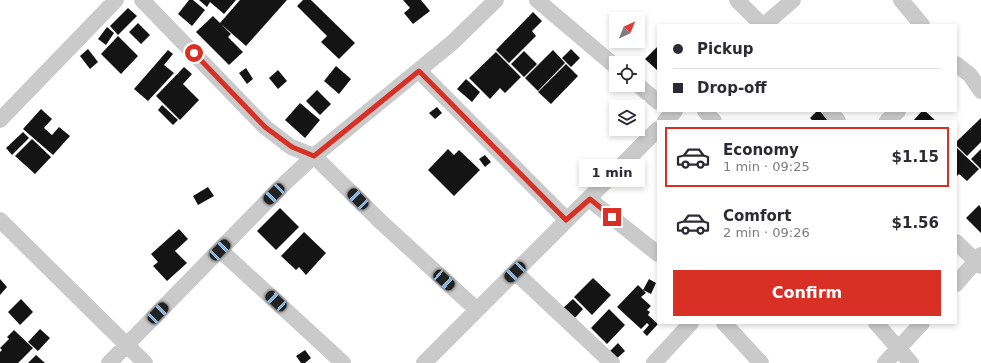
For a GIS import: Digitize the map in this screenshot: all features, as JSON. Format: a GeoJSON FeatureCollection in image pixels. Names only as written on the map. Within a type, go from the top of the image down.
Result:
{"type":"FeatureCollection","features":[{"type":"Feature","properties":{"kind":"street"},"geometry":{"type":"LineString","coordinates":[[0,120],[116,0]]}},
{"type":"Feature","properties":{"kind":"street"},"geometry":{"type":"LineString","coordinates":[[142,0],[265,127],[292,147],[314,156],[380,221],[476,309]]}},
{"type":"Feature","properties":{"kind":"street"},"geometry":{"type":"LineString","coordinates":[[109,363],[314,156],[453,42],[496,0]]}},
{"type":"Feature","properties":{"kind":"street"},"geometry":{"type":"LineString","coordinates":[[537,0],[609,61]]}},
{"type":"Feature","properties":{"kind":"street"},"geometry":{"type":"LineString","coordinates":[[737,0],[762,24]]}},
{"type":"Feature","properties":{"kind":"street"},"geometry":{"type":"LineString","coordinates":[[764,24],[793,0]]}},
{"type":"Feature","properties":{"kind":"street"},"geometry":{"type":"LineString","coordinates":[[900,0],[921,24]]}},
{"type":"Feature","properties":{"kind":"street"},"geometry":{"type":"LineString","coordinates":[[957,65],[970,75],[981,91]]}},
{"type":"Feature","properties":{"kind":"street"},"geometry":{"type":"LineString","coordinates":[[419,71],[566,220]]}},
{"type":"Feature","properties":{"kind":"street"},"geometry":{"type":"LineString","coordinates":[[645,91],[657,101]]}},
{"type":"Feature","properties":{"kind":"street"},"geometry":{"type":"LineString","coordinates":[[706,112],[713,120]]}},
{"type":"Feature","properties":{"kind":"street"},"geometry":{"type":"LineString","coordinates":[[831,112],[837,120]]}},
{"type":"Feature","properties":{"kind":"street"},"geometry":{"type":"LineString","coordinates":[[888,120],[897,112]]}},
{"type":"Feature","properties":{"kind":"street"},"geometry":{"type":"LineString","coordinates":[[433,360],[476,309],[566,220],[590,199],[657,130]]}},
{"type":"Feature","properties":{"kind":"street"},"geometry":{"type":"LineString","coordinates":[[590,199],[657,253]]}},
{"type":"Feature","properties":{"kind":"street"},"geometry":{"type":"LineString","coordinates":[[0,220],[145,363]]}},
{"type":"Feature","properties":{"kind":"street"},"geometry":{"type":"LineString","coordinates":[[957,243],[979,261],[957,283]]}},
{"type":"Feature","properties":{"kind":"street"},"geometry":{"type":"LineString","coordinates":[[220,250],[343,363]]}},
{"type":"Feature","properties":{"kind":"street"},"geometry":{"type":"LineString","coordinates":[[515,272],[612,363]]}},
{"type":"Feature","properties":{"kind":"street"},"geometry":{"type":"LineString","coordinates":[[654,363],[690,324]]}},
{"type":"Feature","properties":{"kind":"street"},"geometry":{"type":"LineString","coordinates":[[725,324],[762,363]]}},
{"type":"Feature","properties":{"kind":"street"},"geometry":{"type":"LineString","coordinates":[[877,324],[911,363]]}},
{"type":"Feature","properties":{"kind":"street"},"geometry":{"type":"LineString","coordinates":[[885,363],[899,350],[921,324]]}},
{"type":"Feature","properties":{"kind":"building"},"geometry":{"type":"Polygon","coordinates":[[[189,0],[193,0],[205,10],[192,26],[178,14],[189,0]]]}},
{"type":"Feature","properties":{"kind":"building"},"geometry":{"type":"Polygon","coordinates":[[[199,0],[236,0],[224,14],[210,2],[207,7],[199,0]]]}},
{"type":"Feature","properties":{"kind":"building"},"geometry":{"type":"Polygon","coordinates":[[[240,0],[287,0],[246,46],[221,24],[231,34],[228,37],[243,52],[229,65],[196,32],[213,16],[220,23],[240,0]]]}},
{"type":"Feature","properties":{"kind":"building"},"geometry":{"type":"Polygon","coordinates":[[[303,0],[311,0],[355,43],[339,59],[321,42],[327,36],[297,6],[303,0]]]}},
{"type":"Feature","properties":{"kind":"building"},"geometry":{"type":"Polygon","coordinates":[[[403,0],[421,0],[430,11],[413,24],[404,13],[410,8],[403,0]]]}},
{"type":"Feature","properties":{"kind":"building"},"geometry":{"type":"Polygon","coordinates":[[[128,8],[137,16],[118,35],[110,26],[128,8]]]}},
{"type":"Feature","properties":{"kind":"building"},"geometry":{"type":"Polygon","coordinates":[[[533,12],[542,21],[532,31],[536,36],[509,63],[496,50],[533,12]]]}},
{"type":"Feature","properties":{"kind":"building"},"geometry":{"type":"Polygon","coordinates":[[[138,23],[150,35],[141,44],[129,32],[138,23]]]}},
{"type":"Feature","properties":{"kind":"building"},"geometry":{"type":"Polygon","coordinates":[[[107,27],[114,33],[106,45],[98,39],[107,27]]]}},
{"type":"Feature","properties":{"kind":"building"},"geometry":{"type":"Polygon","coordinates":[[[118,36],[138,56],[121,74],[101,54],[118,36]]]}},
{"type":"Feature","properties":{"kind":"building"},"geometry":{"type":"Polygon","coordinates":[[[657,47],[657,70],[645,59],[657,47]]]}},
{"type":"Feature","properties":{"kind":"building"},"geometry":{"type":"Polygon","coordinates":[[[88,49],[98,62],[90,69],[80,56],[88,49]]]}},
{"type":"Feature","properties":{"kind":"building"},"geometry":{"type":"Polygon","coordinates":[[[571,49],[580,58],[571,67],[562,58],[571,49]]]}},
{"type":"Feature","properties":{"kind":"building"},"geometry":{"type":"Polygon","coordinates":[[[168,50],[173,54],[164,65],[174,73],[148,101],[134,89],[168,50]]]}},
{"type":"Feature","properties":{"kind":"building"},"geometry":{"type":"Polygon","coordinates":[[[553,50],[565,63],[538,91],[525,78],[553,50]]]}},
{"type":"Feature","properties":{"kind":"building"},"geometry":{"type":"Polygon","coordinates":[[[524,51],[537,64],[524,77],[511,64],[524,51]]]}},
{"type":"Feature","properties":{"kind":"building"},"geometry":{"type":"Polygon","coordinates":[[[496,52],[521,77],[505,93],[500,88],[490,99],[469,78],[496,52]]]}},
{"type":"Feature","properties":{"kind":"building"},"geometry":{"type":"Polygon","coordinates":[[[566,64],[578,76],[551,104],[538,92],[566,64]]]}},
{"type":"Feature","properties":{"kind":"building"},"geometry":{"type":"Polygon","coordinates":[[[336,66],[351,79],[339,94],[324,81],[336,66]]]}},
{"type":"Feature","properties":{"kind":"building"},"geometry":{"type":"Polygon","coordinates":[[[184,67],[192,74],[183,84],[199,100],[180,120],[156,96],[184,67]]]}},
{"type":"Feature","properties":{"kind":"building"},"geometry":{"type":"Polygon","coordinates":[[[246,68],[253,79],[247,84],[239,73],[246,68]]]}},
{"type":"Feature","properties":{"kind":"building"},"geometry":{"type":"Polygon","coordinates":[[[278,70],[287,81],[278,89],[269,78],[278,70]]]}},
{"type":"Feature","properties":{"kind":"building"},"geometry":{"type":"Polygon","coordinates":[[[466,79],[480,92],[472,102],[457,89],[466,79]]]}},
{"type":"Feature","properties":{"kind":"building"},"geometry":{"type":"Polygon","coordinates":[[[317,90],[331,104],[320,115],[306,101],[317,90]]]}},
{"type":"Feature","properties":{"kind":"building"},"geometry":{"type":"Polygon","coordinates":[[[300,103],[320,120],[305,138],[285,120],[300,103]]]}},
{"type":"Feature","properties":{"kind":"building"},"geometry":{"type":"Polygon","coordinates":[[[162,105],[178,120],[173,125],[158,110],[162,105]]]}},
{"type":"Feature","properties":{"kind":"building"},"geometry":{"type":"Polygon","coordinates":[[[437,107],[442,113],[435,119],[429,113],[437,107]]]}},
{"type":"Feature","properties":{"kind":"building"},"geometry":{"type":"Polygon","coordinates":[[[41,109],[52,119],[44,128],[52,135],[59,127],[70,136],[53,155],[23,129],[41,109]]]}},
{"type":"Feature","properties":{"kind":"building"},"geometry":{"type":"Polygon","coordinates":[[[816,112],[821,112],[828,120],[812,120],[810,118],[816,112]]]}},
{"type":"Feature","properties":{"kind":"building"},"geometry":{"type":"Polygon","coordinates":[[[921,112],[926,112],[935,120],[914,120],[921,112]]]}},
{"type":"Feature","properties":{"kind":"building"},"geometry":{"type":"Polygon","coordinates":[[[981,118],[981,142],[967,156],[957,146],[957,141],[981,118]]]}},
{"type":"Feature","properties":{"kind":"building"},"geometry":{"type":"Polygon","coordinates":[[[23,132],[29,138],[12,155],[6,148],[23,132]]]}},
{"type":"Feature","properties":{"kind":"building"},"geometry":{"type":"Polygon","coordinates":[[[32,139],[51,157],[35,174],[15,156],[32,139]]]}},
{"type":"Feature","properties":{"kind":"building"},"geometry":{"type":"Polygon","coordinates":[[[957,148],[979,169],[967,181],[959,174],[957,176],[957,148]]]}},
{"type":"Feature","properties":{"kind":"building"},"geometry":{"type":"Polygon","coordinates":[[[448,149],[454,155],[459,150],[480,170],[454,196],[428,170],[448,149]]]}},
{"type":"Feature","properties":{"kind":"building"},"geometry":{"type":"Polygon","coordinates":[[[981,149],[981,169],[971,159],[981,149]]]}},
{"type":"Feature","properties":{"kind":"building"},"geometry":{"type":"Polygon","coordinates":[[[485,155],[491,162],[485,167],[479,159],[485,155]]]}},
{"type":"Feature","properties":{"kind":"building"},"geometry":{"type":"Polygon","coordinates":[[[208,187],[214,196],[198,205],[193,196],[208,187]]]}},
{"type":"Feature","properties":{"kind":"building"},"geometry":{"type":"Polygon","coordinates":[[[979,205],[981,208],[981,233],[966,218],[979,205]]]}},
{"type":"Feature","properties":{"kind":"building"},"geometry":{"type":"Polygon","coordinates":[[[280,208],[299,227],[276,250],[257,231],[280,208]]]}},
{"type":"Feature","properties":{"kind":"building"},"geometry":{"type":"Polygon","coordinates":[[[179,229],[188,239],[175,251],[187,263],[167,281],[153,266],[158,262],[151,254],[179,229]]]}},
{"type":"Feature","properties":{"kind":"building"},"geometry":{"type":"Polygon","coordinates":[[[304,232],[326,253],[306,275],[299,267],[296,270],[281,256],[304,232]]]}},
{"type":"Feature","properties":{"kind":"building"},"geometry":{"type":"Polygon","coordinates":[[[593,278],[611,295],[592,315],[574,297],[593,278]]]}},
{"type":"Feature","properties":{"kind":"building"},"geometry":{"type":"Polygon","coordinates":[[[0,279],[7,287],[0,295],[0,279]]]}},
{"type":"Feature","properties":{"kind":"building"},"geometry":{"type":"Polygon","coordinates":[[[649,279],[656,283],[651,294],[643,290],[649,279]]]}},
{"type":"Feature","properties":{"kind":"building"},"geometry":{"type":"Polygon","coordinates":[[[638,285],[646,293],[641,297],[651,306],[647,310],[650,312],[648,315],[658,324],[647,336],[643,332],[649,325],[647,323],[641,329],[617,307],[638,285]]]}},
{"type":"Feature","properties":{"kind":"building"},"geometry":{"type":"Polygon","coordinates":[[[21,299],[33,312],[20,325],[8,312],[21,299]]]}},
{"type":"Feature","properties":{"kind":"building"},"geometry":{"type":"Polygon","coordinates":[[[573,299],[583,309],[574,319],[563,308],[573,299]]]}},
{"type":"Feature","properties":{"kind":"building"},"geometry":{"type":"Polygon","coordinates":[[[609,309],[625,325],[607,344],[591,328],[609,309]]]}},
{"type":"Feature","properties":{"kind":"building"},"geometry":{"type":"Polygon","coordinates":[[[40,329],[50,338],[38,351],[28,342],[40,329]]]}},
{"type":"Feature","properties":{"kind":"building"},"geometry":{"type":"Polygon","coordinates":[[[14,330],[33,348],[18,363],[0,363],[0,352],[2,350],[0,348],[9,339],[7,337],[14,330]]]}},
{"type":"Feature","properties":{"kind":"building"},"geometry":{"type":"Polygon","coordinates":[[[618,343],[625,351],[614,361],[608,353],[618,343]]]}},
{"type":"Feature","properties":{"kind":"building"},"geometry":{"type":"Polygon","coordinates":[[[305,350],[311,358],[305,363],[301,363],[296,356],[305,350]]]}},
{"type":"Feature","properties":{"kind":"building"},"geometry":{"type":"Polygon","coordinates":[[[36,355],[45,363],[28,363],[36,355]]]}},
{"type":"Feature","properties":{"kind":"route"},"geometry":{"type":"LineString","coordinates":[[194,53],[265,127],[292,147],[314,156],[419,71],[566,220],[590,199],[612,217]]}}]}
